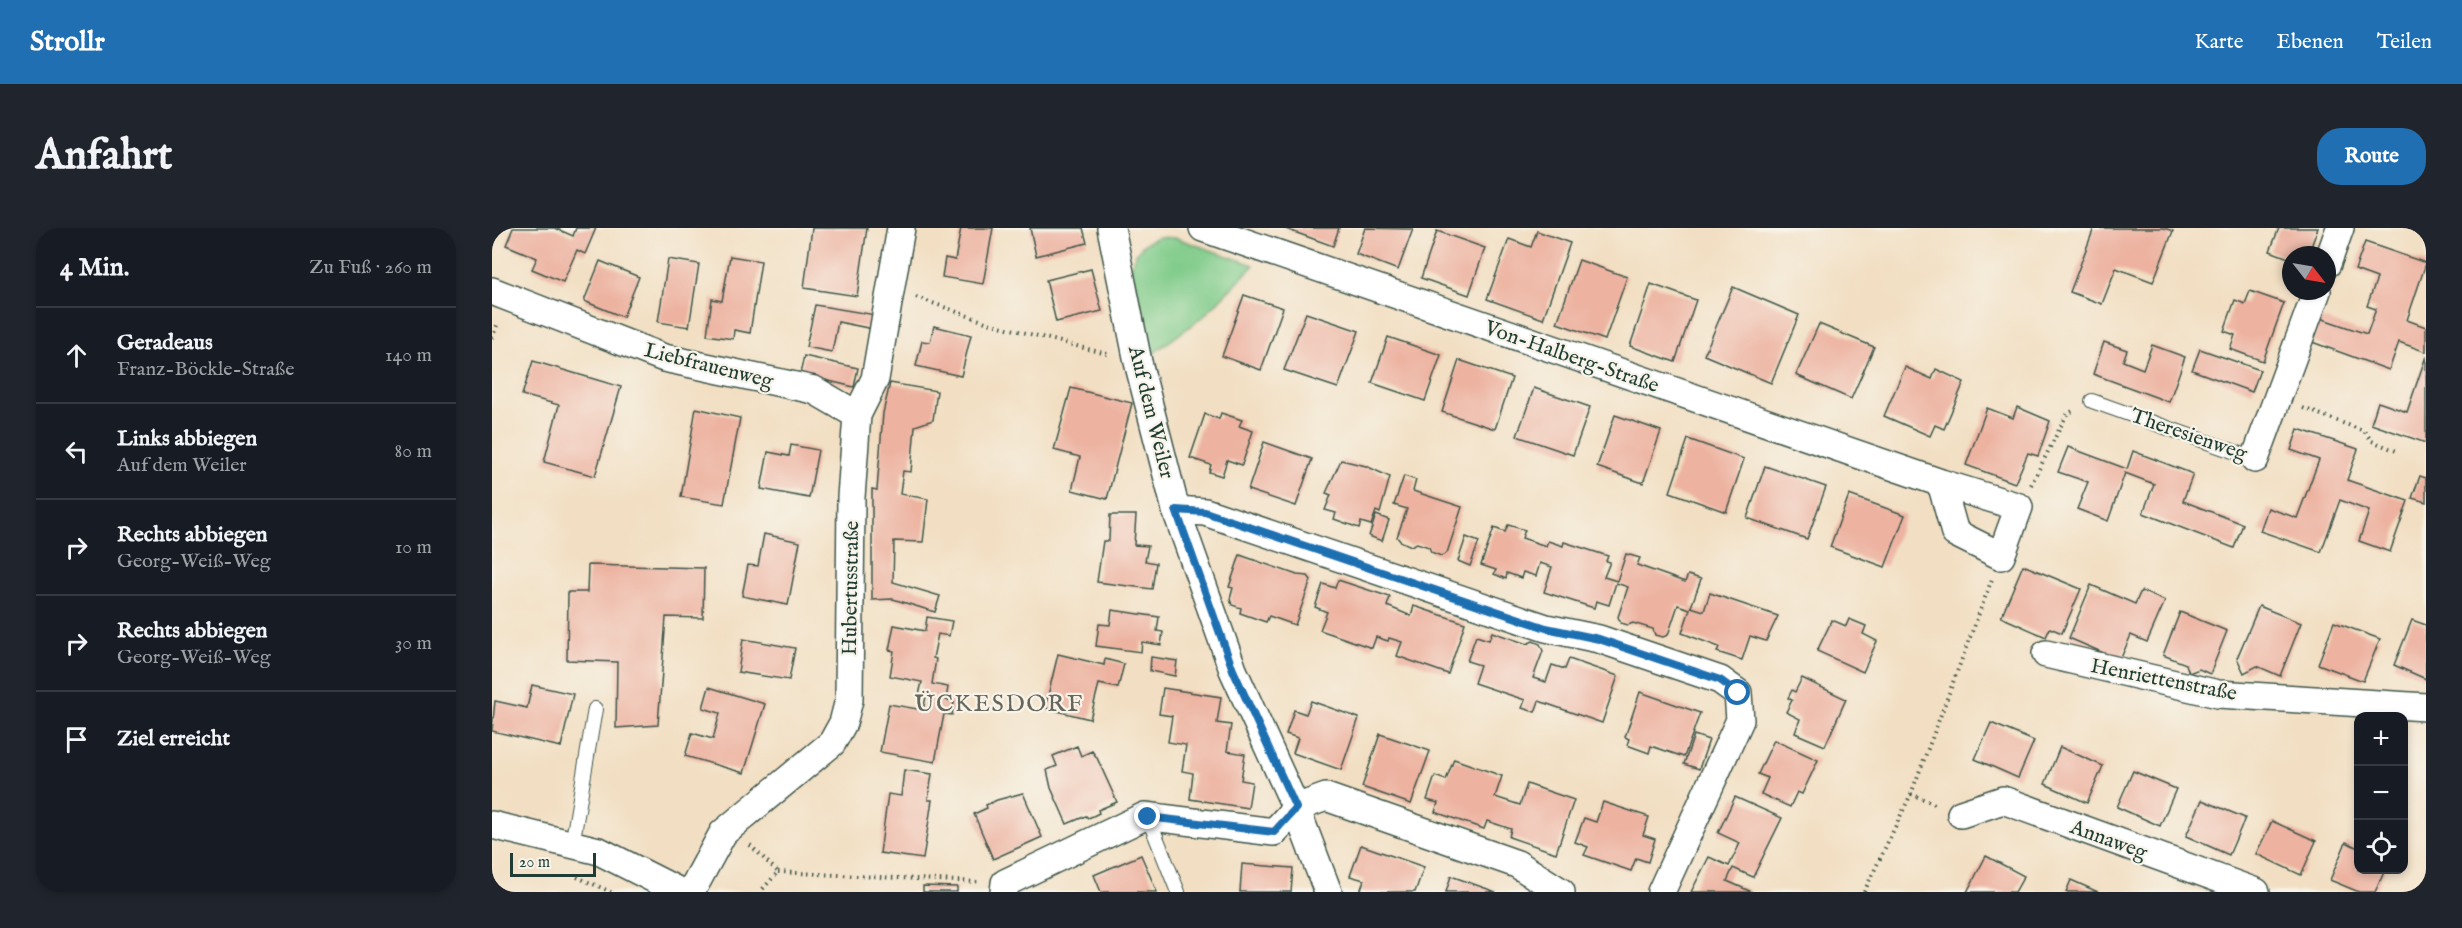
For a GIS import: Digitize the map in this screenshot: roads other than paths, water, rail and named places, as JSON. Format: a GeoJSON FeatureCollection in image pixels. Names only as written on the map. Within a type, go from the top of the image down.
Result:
{"type":"FeatureCollection","features":[{"type":"Feature","properties":{"kind":"street","name":"Hubertusstraße"},"geometry":{"type":"LineString","coordinates":[[691,892],[723,833],[813,761],[832,743],[843,723],[849,700],[851,497],[857,415],[875,379],[901,228]]}},
{"type":"Feature","properties":{"kind":"street","name":"Auf dem Weiler"},"geometry":{"type":"LineString","coordinates":[[1111,228],[1138,362],[1176,510],[1233,670],[1296,808],[1328,892]]}},
{"type":"Feature","properties":{"kind":"street","name":"Von-Halberg-Straße"},"geometry":{"type":"LineString","coordinates":[[1203,228],[1941,483],[2019,507],[2001,556],[1955,533],[1941,483]]}},
{"type":"Feature","properties":{"kind":"street"},"geometry":{"type":"LineString","coordinates":[[2334,246],[2340,228]]}},
{"type":"Feature","properties":{"kind":"street","name":"Liebfrauenweg"},"geometry":{"type":"LineString","coordinates":[[492,291],[664,358],[814,390],[857,415]]}},
{"type":"Feature","properties":{"kind":"street","name":"Theresienweg"},"geometry":{"type":"LineString","coordinates":[[2255,459],[2314,300]]}},
{"type":"Feature","properties":{"kind":"street"},"geometry":{"type":"LineString","coordinates":[[1176,510],[1205,512],[1546,628],[1599,639],[1720,680],[1738,693],[1740,720],[1661,892]]}},
{"type":"Feature","properties":{"kind":"street","name":"Henriettenstraße"},"geometry":{"type":"LineString","coordinates":[[2046,654],[2218,694],[2426,707]]}},
{"type":"Feature","properties":{"kind":"street"},"geometry":{"type":"LineString","coordinates":[[1004,888],[1148,817],[1274,832],[1296,808],[1326,797],[1517,864],[1561,892]]}},
{"type":"Feature","properties":{"kind":"street","name":"Annaweg"},"geometry":{"type":"LineString","coordinates":[[1961,814],[2003,800],[2256,892]]}},
{"type":"Feature","properties":{"kind":"street"},"geometry":{"type":"LineString","coordinates":[[492,825],[599,851],[680,892]]}},
{"type":"Feature","properties":{"kind":"lane","name":"Theresienweg"},"geometry":{"type":"LineString","coordinates":[[2092,401],[2255,459]]}},
{"type":"Feature","properties":{"kind":"lane"},"geometry":{"type":"LineString","coordinates":[[572,844],[595,708]]}},
{"type":"Feature","properties":{"kind":"lane"},"geometry":{"type":"LineString","coordinates":[[1148,817],[1178,892]]}},
{"type":"Feature","properties":{"kind":"district","name":"ÜCKESDORF"},"geometry":{"type":"Point","coordinates":[999,703]}}]}
